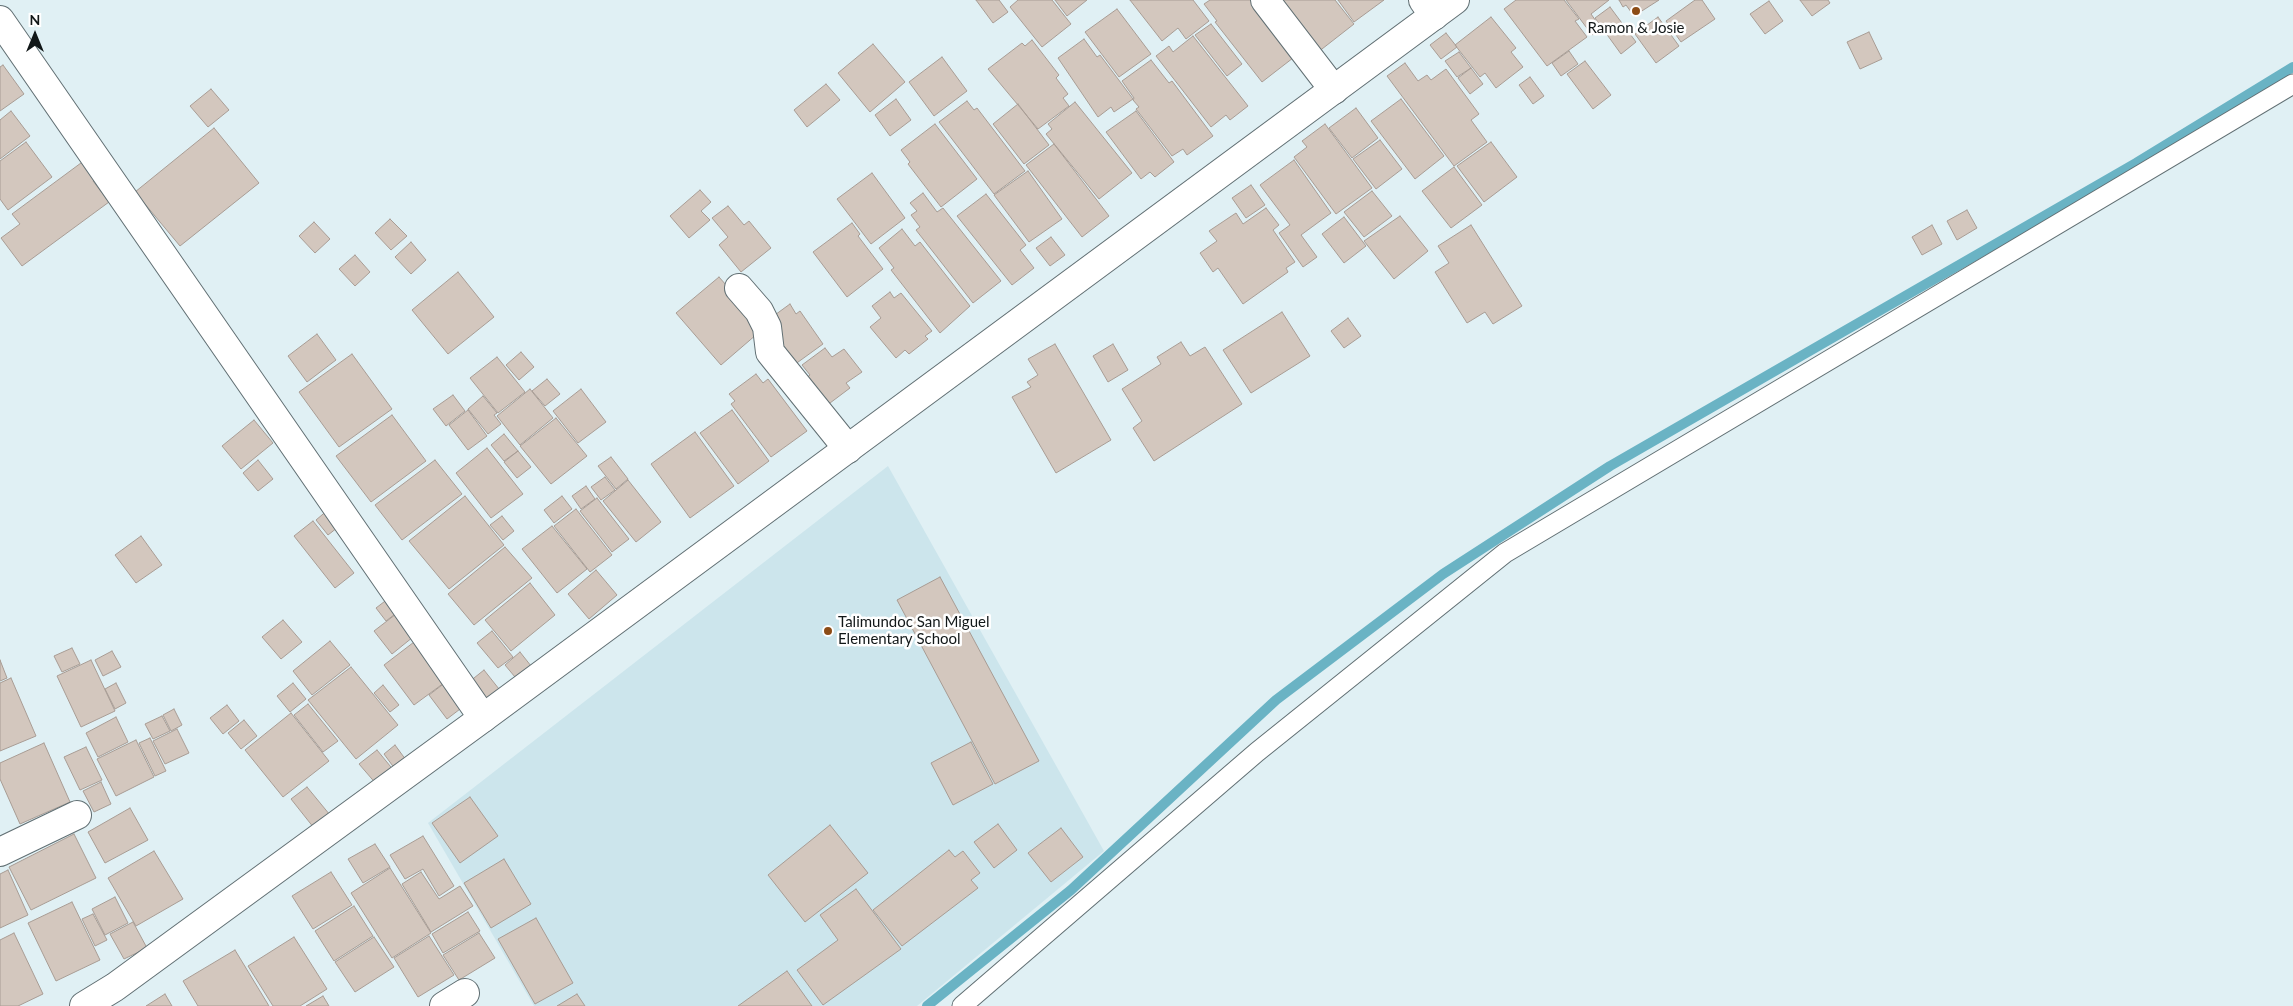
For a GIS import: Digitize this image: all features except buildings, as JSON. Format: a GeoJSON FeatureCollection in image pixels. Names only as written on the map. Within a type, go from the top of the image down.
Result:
{"type":"FeatureCollection","features":[{"type":"Feature","properties":{"kind":"street"},"geometry":{"type":"LineString","coordinates":[[1265,0],[1334,90]]}},
{"type":"Feature","properties":{"kind":"street"},"geometry":{"type":"LineString","coordinates":[[84,1006],[115,987],[484,718],[1334,90],[1438,5]]}},
{"type":"Feature","properties":{"kind":"street"},"geometry":{"type":"LineString","coordinates":[[0,20],[484,718]]}},
{"type":"Feature","properties":{"kind":"street"},"geometry":{"type":"LineString","coordinates":[[739,288],[759,311],[767,327],[770,352],[848,449]]}},
{"type":"Feature","properties":{"kind":"street"},"geometry":{"type":"LineString","coordinates":[[0,852],[77,815]]}},
{"type":"Feature","properties":{"kind":"lane"},"geometry":{"type":"LineString","coordinates":[[962,1006],[1257,752],[1505,554],[2293,84]]}},
{"type":"Feature","properties":{"kind":"shaded area","name":"Talimundoc San Miguel Elementary School"},"geometry":{"type":"Polygon","coordinates":[[[888,466],[1104,851],[917,1006],[534,1006],[428,823],[888,466]]]}},
{"type":"Feature","properties":{"kind":"waterway"},"geometry":{"type":"LineString","coordinates":[[927,1006],[1071,890],[1276,700],[1443,574],[1610,466],[2136,163],[2293,67]]}},
{"type":"Feature","properties":{"kind":"place","name":"Ramon & Josie"},"geometry":{"type":"Point","coordinates":[1636,11]}},
{"type":"Feature","properties":{"kind":"place","name":"Talimundoc San Miguel Elementary School"},"geometry":{"type":"Point","coordinates":[828,631]}}]}
